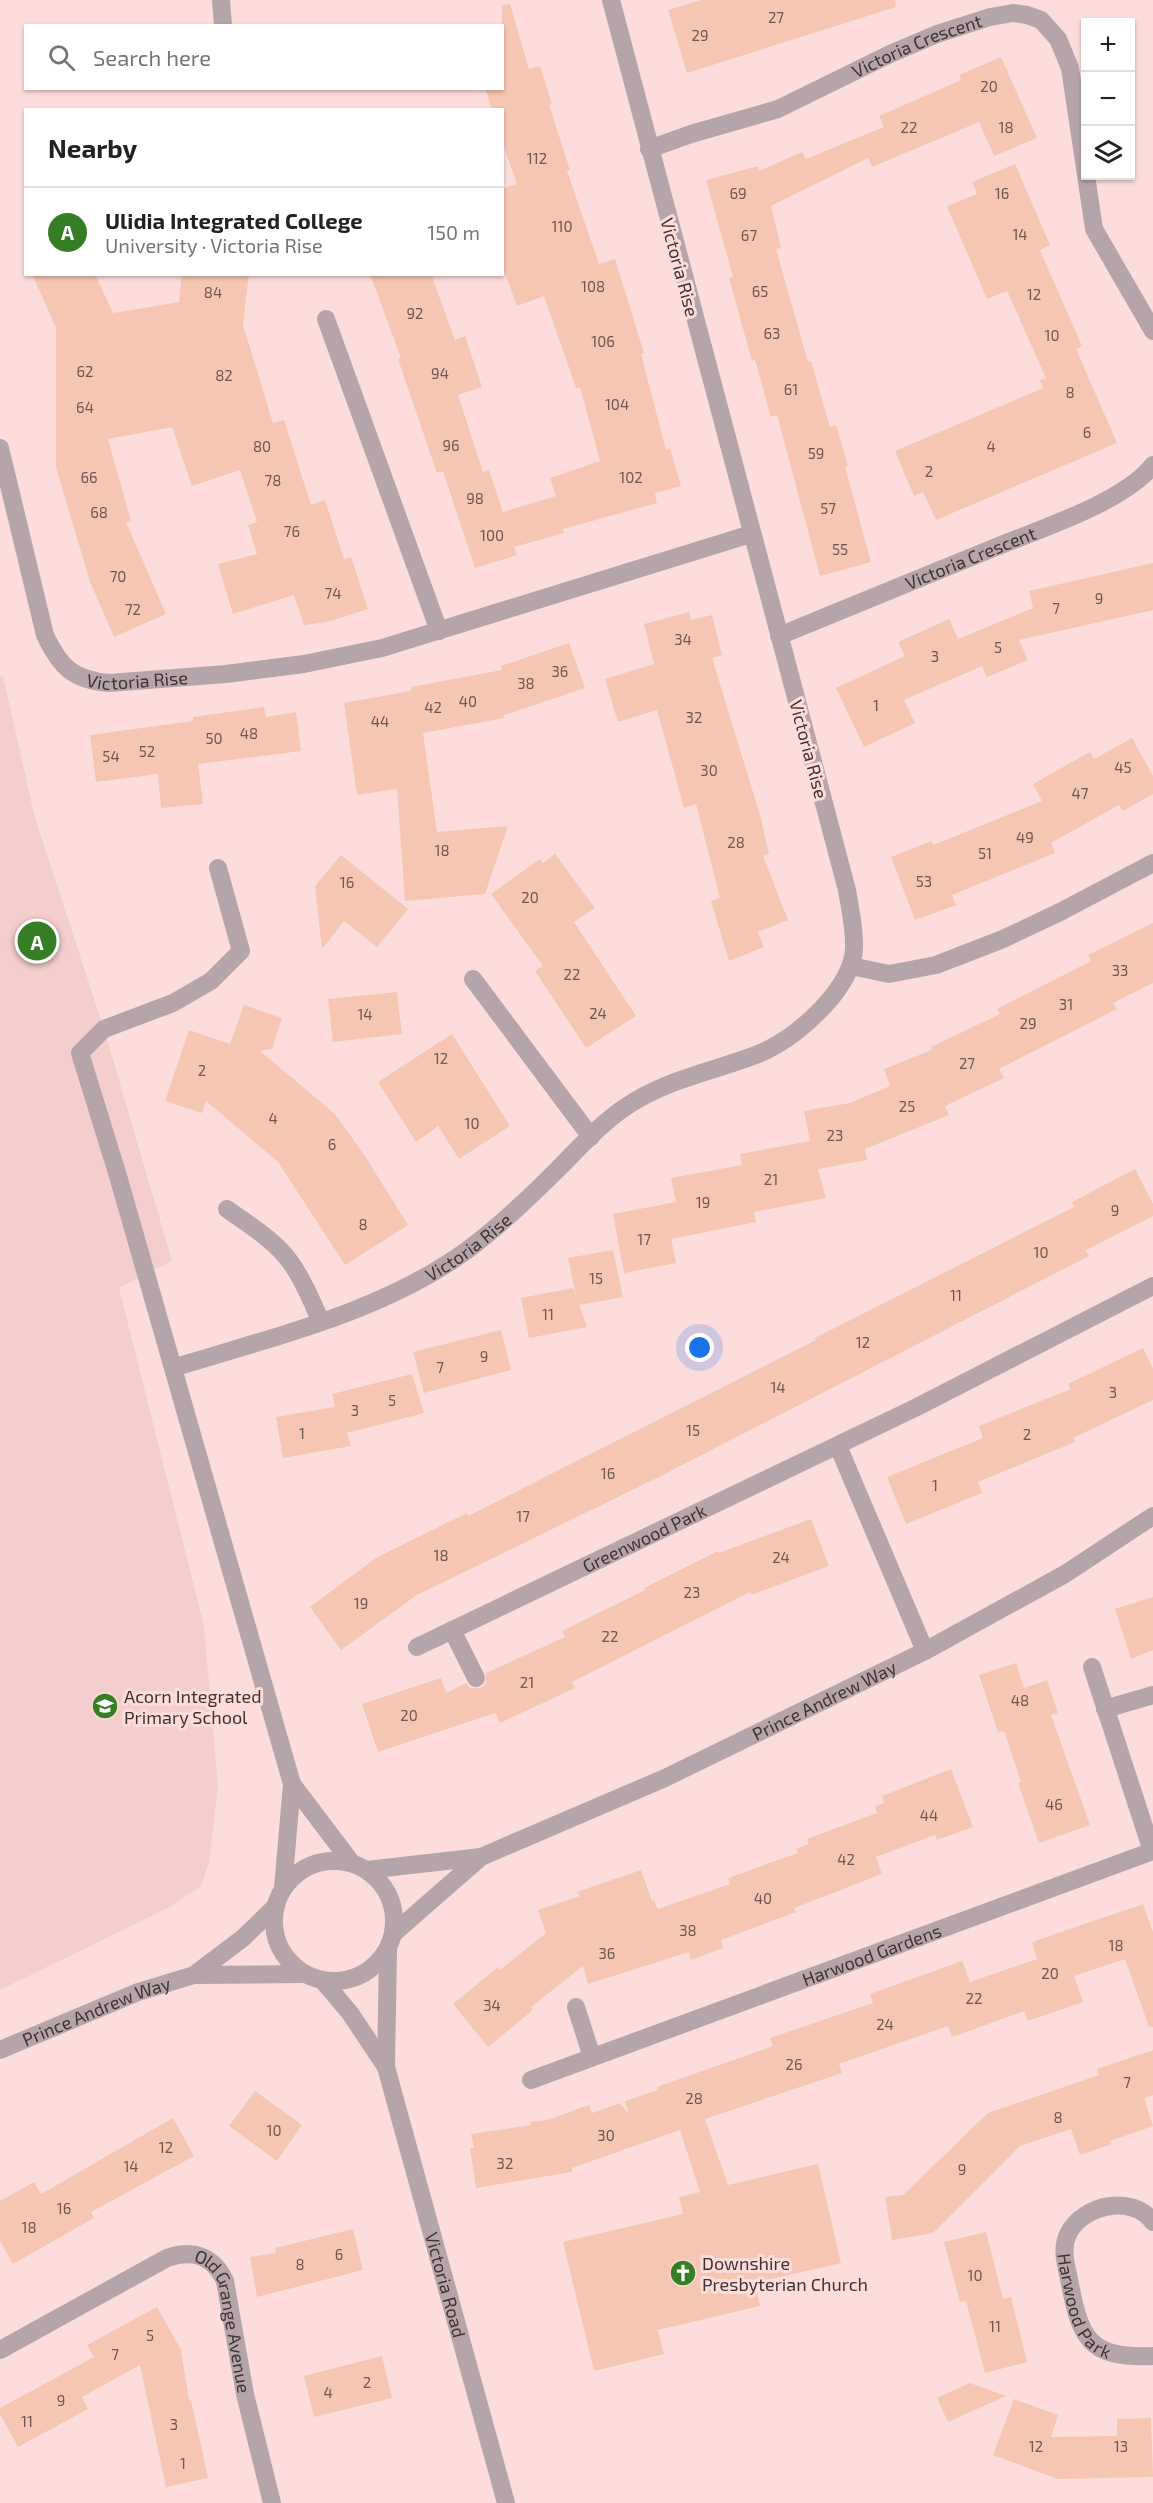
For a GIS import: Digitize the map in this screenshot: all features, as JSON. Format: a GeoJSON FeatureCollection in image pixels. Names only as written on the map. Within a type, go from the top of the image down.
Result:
{"type":"FeatureCollection","features":[{"type":"Feature","properties":{"kind":"street"},"geometry":{"type":"LineString","coordinates":[[221,0],[223,24]]}},
{"type":"Feature","properties":{"kind":"street","name":"Victoria Rise"},"geometry":{"type":"LineString","coordinates":[[172,1368],[321,1322],[365,1306],[409,1285],[465,1251],[528,1199],[591,1137],[627,1106],[657,1089],[754,1055],[782,1041],[824,1007],[851,966],[854,931],[847,890],[610,0]]}},
{"type":"Feature","properties":{"kind":"street","name":"Victoria Crescent"},"geometry":{"type":"LineString","coordinates":[[649,149],[691,134],[778,109],[890,54],[937,34],[990,17],[1012,13],[1041,20],[1058,39],[1070,68],[1094,229],[1153,330]]}},
{"type":"Feature","properties":{"kind":"street"},"geometry":{"type":"LineString","coordinates":[[326,319],[439,631]]}},
{"type":"Feature","properties":{"kind":"street","name":"Victoria Rise"},"geometry":{"type":"LineString","coordinates":[[0,448],[45,635],[55,657],[72,673],[91,681],[109,683],[226,675],[304,664],[382,648],[751,534]]}},
{"type":"Feature","properties":{"kind":"street","name":"Victoria Crescent"},"geometry":{"type":"LineString","coordinates":[[779,636],[1073,515],[1127,489],[1140,480],[1153,465]]}},
{"type":"Feature","properties":{"kind":"street"},"geometry":{"type":"LineString","coordinates":[[851,966],[889,975],[936,965],[1003,939],[1050,917],[1153,863]]}},
{"type":"Feature","properties":{"kind":"street"},"geometry":{"type":"LineString","coordinates":[[218,868],[241,951],[211,981],[173,1003],[104,1029],[80,1053],[292,1784],[283,1888],[275,1907],[274,1927],[279,1947],[290,1963],[305,1974],[323,1981],[342,1981],[360,1976],[376,1966],[388,1951],[394,1933],[395,1914],[390,1896],[381,1881],[359,1866],[292,1784]]}},
{"type":"Feature","properties":{"kind":"street"},"geometry":{"type":"LineString","coordinates":[[473,978],[591,1137]]}},
{"type":"Feature","properties":{"kind":"street"},"geometry":{"type":"LineString","coordinates":[[227,1209],[272,1242],[290,1262],[308,1291],[321,1322]]}},
{"type":"Feature","properties":{"kind":"street","name":"Greenwood Park"},"geometry":{"type":"LineString","coordinates":[[417,1647],[838,1446],[1153,1286]]}},
{"type":"Feature","properties":{"kind":"street"},"geometry":{"type":"LineString","coordinates":[[838,1446],[925,1651]]}},
{"type":"Feature","properties":{"kind":"street","name":"Prince Andrew Way"},"geometry":{"type":"LineString","coordinates":[[394,1933],[481,1857],[665,1778],[925,1651],[1065,1574],[1153,1516]]}},
{"type":"Feature","properties":{"kind":"street"},"geometry":{"type":"LineString","coordinates":[[452,1630],[476,1678]]}},
{"type":"Feature","properties":{"kind":"street","name":"Harwood Gardens"},"geometry":{"type":"LineString","coordinates":[[531,2080],[1153,1851],[1092,1667]]}},
{"type":"Feature","properties":{"kind":"street"},"geometry":{"type":"LineString","coordinates":[[1105,1709],[1153,1695]]}},
{"type":"Feature","properties":{"kind":"street","name":"Prince Andrew Way"},"geometry":{"type":"LineString","coordinates":[[359,1866],[481,1857]]}},
{"type":"Feature","properties":{"kind":"street"},"geometry":{"type":"LineString","coordinates":[[283,1888],[297,1872],[316,1863],[333,1860],[359,1866]]}},
{"type":"Feature","properties":{"kind":"street","name":"Prince Andrew Way"},"geometry":{"type":"LineString","coordinates":[[194,1975],[243,1938],[275,1907]]}},
{"type":"Feature","properties":{"kind":"street","name":"Victoria Road"},"geometry":{"type":"LineString","coordinates":[[388,1951],[386,2067],[506,2503]]}},
{"type":"Feature","properties":{"kind":"street","name":"Prince Andrew Way"},"geometry":{"type":"LineString","coordinates":[[0,2050],[138,1992],[194,1975],[305,1974]]}},
{"type":"Feature","properties":{"kind":"street","name":"Victoria Road"},"geometry":{"type":"LineString","coordinates":[[323,1981],[350,2013],[386,2067]]}},
{"type":"Feature","properties":{"kind":"street"},"geometry":{"type":"LineString","coordinates":[[576,2007],[592,2057]]}},
{"type":"Feature","properties":{"kind":"street","name":"Harwood Park"},"geometry":{"type":"LineString","coordinates":[[1152,2218],[1130,2206],[1113,2206],[1090,2213],[1077,2222],[1070,2232],[1065,2254],[1074,2308],[1088,2338],[1097,2347],[1112,2354],[1127,2357],[1153,2356]]}},
{"type":"Feature","properties":{"kind":"street","name":"Old Grange Avenue"},"geometry":{"type":"LineString","coordinates":[[0,2350],[166,2258],[189,2253],[207,2258],[217,2266],[225,2281],[245,2394],[272,2503]]}},
{"type":"Feature","properties":{"kind":"shaded area","name":"Acorn Integrated Primary School"},"geometry":{"type":"Polygon","coordinates":[[[0,676],[3,676],[35,818],[104,1029],[172,1261],[119,1288],[204,1626],[218,1786],[209,1862],[201,1886],[170,1907],[0,1990],[0,676]]]}},
{"type":"Feature","properties":{"kind":"building"},"geometry":{"type":"Polygon","coordinates":[[[701,0],[895,0],[896,7],[687,73],[668,10],[701,0]]]}},
{"type":"Feature","properties":{"kind":"building"},"geometry":{"type":"Polygon","coordinates":[[[510,4],[529,69],[540,66],[552,104],[549,105],[570,170],[567,171],[599,264],[615,259],[644,353],[641,354],[666,450],[670,448],[681,486],[655,493],[657,503],[563,529],[564,533],[514,547],[517,555],[475,568],[443,471],[437,473],[398,359],[401,358],[371,276],[432,276],[455,340],[465,336],[482,387],[458,395],[483,472],[489,470],[503,512],[556,496],[550,478],[600,461],[580,387],[576,388],[544,296],[517,306],[504,270],[504,188],[517,184],[504,147],[504,108],[491,108],[486,90],[504,90],[502,5],[510,4]]]}},
{"type":"Feature","properties":{"kind":"building"},"geometry":{"type":"Polygon","coordinates":[[[1001,57],[1037,138],[994,156],[979,122],[872,167],[868,158],[771,206],[781,248],[776,249],[808,362],[811,361],[830,427],[836,425],[871,562],[820,576],[777,415],[771,417],[755,360],[752,361],[729,278],[733,277],[706,180],[758,166],[759,171],[802,152],[806,159],[884,127],[879,116],[961,80],[959,75],[1001,57]]]}},
{"type":"Feature","properties":{"kind":"building"},"geometry":{"type":"Polygon","coordinates":[[[1015,164],[1050,245],[1040,250],[1082,346],[1076,349],[1117,443],[936,520],[923,492],[914,496],[895,451],[1043,388],[1040,380],[1046,378],[1007,291],[987,299],[947,206],[977,194],[972,182],[1015,164]]]}},
{"type":"Feature","properties":{"kind":"building"},"geometry":{"type":"Polygon","coordinates":[[[33,276],[96,276],[113,313],[179,302],[182,276],[249,276],[243,325],[273,423],[284,420],[311,505],[325,500],[344,559],[351,557],[368,609],[327,622],[304,625],[294,595],[233,614],[218,564],[257,554],[248,525],[257,522],[240,470],[192,486],[172,427],[108,439],[131,521],[126,522],[166,614],[114,637],[90,582],[56,467],[56,328],[33,276]]]}},
{"type":"Feature","properties":{"kind":"building"},"geometry":{"type":"Polygon","coordinates":[[[1153,563],[1153,610],[1019,640],[1028,660],[987,677],[982,666],[904,700],[915,723],[864,747],[836,688],[905,656],[898,642],[949,619],[958,639],[1033,608],[1029,591],[1153,563]]]}},
{"type":"Feature","properties":{"kind":"building"},"geometry":{"type":"Polygon","coordinates":[[[689,612],[691,620],[712,615],[722,655],[712,658],[760,815],[769,854],[763,856],[788,920],[758,932],[764,947],[729,961],[711,901],[720,898],[696,804],[684,808],[657,710],[618,722],[605,679],[654,664],[644,624],[689,612]]]}},
{"type":"Feature","properties":{"kind":"building"},"geometry":{"type":"Polygon","coordinates":[[[569,643],[585,688],[504,715],[504,718],[423,733],[437,832],[508,826],[485,894],[405,901],[397,789],[357,795],[344,703],[411,691],[411,687],[502,670],[501,666],[569,643]]]}},
{"type":"Feature","properties":{"kind":"building"},"geometry":{"type":"Polygon","coordinates":[[[264,707],[266,717],[296,712],[301,751],[198,764],[203,804],[161,808],[158,774],[96,782],[90,735],[193,721],[193,717],[264,707]]]}},
{"type":"Feature","properties":{"kind":"building"},"geometry":{"type":"Polygon","coordinates":[[[1132,738],[1153,776],[1153,794],[1123,811],[1119,805],[1051,843],[1055,853],[952,895],[956,905],[915,920],[891,857],[932,841],[933,845],[1042,801],[1033,784],[1090,752],[1094,759],[1132,738]]]}},
{"type":"Feature","properties":{"kind":"building"},"geometry":{"type":"Polygon","coordinates":[[[555,854],[595,908],[574,922],[636,1016],[586,1048],[535,971],[543,966],[491,894],[540,859],[543,863],[555,854]]]}},
{"type":"Feature","properties":{"kind":"building"},"geometry":{"type":"Polygon","coordinates":[[[341,855],[408,909],[377,947],[344,921],[322,949],[315,886],[341,855]]]}},
{"type":"Feature","properties":{"kind":"building"},"geometry":{"type":"Polygon","coordinates":[[[1153,923],[1153,983],[1113,1003],[1117,1009],[999,1069],[1004,1078],[945,1106],[949,1115],[865,1149],[867,1160],[818,1169],[826,1198],[754,1212],[756,1222],[671,1239],[676,1263],[624,1273],[613,1214],[676,1202],[671,1178],[742,1165],[740,1154],[810,1141],[804,1111],[850,1103],[890,1086],[884,1069],[932,1050],[931,1047],[1000,1014],[997,1009],[1091,961],[1088,955],[1153,923]]]}},
{"type":"Feature","properties":{"kind":"building"},"geometry":{"type":"Polygon","coordinates":[[[397,992],[402,1034],[333,1042],[328,999],[397,992]]]}},
{"type":"Feature","properties":{"kind":"building"},"geometry":{"type":"Polygon","coordinates":[[[244,1005],[282,1018],[272,1049],[260,1051],[335,1114],[365,1156],[408,1225],[345,1265],[278,1162],[206,1101],[202,1113],[165,1101],[189,1030],[230,1044],[244,1005]]]}},
{"type":"Feature","properties":{"kind":"building"},"geometry":{"type":"Polygon","coordinates":[[[452,1034],[510,1126],[459,1159],[438,1126],[416,1142],[378,1082],[452,1034]]]}},
{"type":"Feature","properties":{"kind":"building"},"geometry":{"type":"Polygon","coordinates":[[[1135,1169],[1153,1204],[1153,1216],[1086,1250],[1089,1256],[657,1478],[417,1595],[341,1650],[310,1607],[376,1558],[467,1513],[468,1516],[816,1340],[815,1338],[1074,1207],[1072,1202],[1135,1169]]]}},
{"type":"Feature","properties":{"kind":"building"},"geometry":{"type":"Polygon","coordinates":[[[613,1250],[623,1297],[579,1305],[587,1327],[529,1338],[521,1298],[573,1288],[576,1296],[568,1258],[613,1250]]]}},
{"type":"Feature","properties":{"kind":"building"},"geometry":{"type":"Polygon","coordinates":[[[501,1330],[511,1370],[424,1393],[413,1352],[501,1330]]]}},
{"type":"Feature","properties":{"kind":"building"},"geometry":{"type":"Polygon","coordinates":[[[1143,1348],[1153,1369],[1153,1400],[1073,1438],[1075,1442],[978,1482],[982,1493],[906,1524],[887,1477],[983,1438],[979,1426],[1071,1389],[1068,1384],[1143,1348]]]}},
{"type":"Feature","properties":{"kind":"building"},"geometry":{"type":"Polygon","coordinates":[[[412,1374],[424,1413],[347,1433],[351,1446],[283,1458],[276,1417],[335,1407],[332,1394],[412,1374]]]}},
{"type":"Feature","properties":{"kind":"building"},"geometry":{"type":"Polygon","coordinates":[[[811,1519],[829,1566],[751,1595],[750,1592],[572,1682],[575,1688],[500,1723],[495,1713],[378,1752],[362,1704],[441,1678],[446,1693],[466,1683],[470,1688],[480,1688],[486,1684],[486,1673],[565,1637],[562,1631],[645,1590],[644,1588],[718,1551],[719,1553],[811,1519]]]}},
{"type":"Feature","properties":{"kind":"building"},"geometry":{"type":"Polygon","coordinates":[[[1153,1597],[1153,1650],[1131,1659],[1115,1609],[1153,1597]]]}},
{"type":"Feature","properties":{"kind":"building"},"geometry":{"type":"Polygon","coordinates":[[[1016,1663],[1024,1688],[1047,1680],[1058,1713],[1051,1715],[1090,1825],[1039,1843],[1018,1783],[1021,1782],[1004,1731],[998,1732],[979,1675],[1016,1663]]]}},
{"type":"Feature","properties":{"kind":"building"},"geometry":{"type":"Polygon","coordinates":[[[951,1769],[973,1827],[937,1840],[935,1835],[876,1857],[882,1874],[794,1908],[796,1912],[721,1940],[723,1948],[691,1960],[689,1952],[588,1984],[583,1966],[531,2007],[533,2010],[488,2047],[453,2004],[498,1967],[500,1970],[546,1933],[538,1910],[580,1896],[577,1892],[641,1870],[652,1901],[654,1900],[658,1909],[730,1884],[728,1878],[798,1853],[796,1849],[809,1844],[807,1839],[877,1813],[875,1806],[884,1803],[882,1796],[951,1769]]]}},
{"type":"Feature","properties":{"kind":"building"},"geometry":{"type":"Polygon","coordinates":[[[1143,1904],[1153,1932],[1153,2027],[1149,2027],[1125,1959],[1074,1976],[1083,2002],[1028,2021],[1024,2011],[952,2037],[948,2026],[839,2064],[842,2073],[705,2119],[728,2185],[818,2164],[841,2263],[755,2283],[760,2306],[658,2330],[664,2354],[594,2371],[563,2242],[683,2214],[679,2197],[700,2192],[680,2130],[572,2168],[572,2172],[476,2188],[470,2148],[474,2148],[471,2134],[531,2125],[530,2122],[548,2120],[589,2105],[592,2113],[620,2103],[629,2114],[625,2101],[658,2090],[657,2087],[773,2046],[770,2038],[873,2003],[870,1994],[962,1961],[970,1982],[1037,1959],[1032,1942],[1143,1904]]]}},
{"type":"Feature","properties":{"kind":"building"},"geometry":{"type":"Polygon","coordinates":[[[1153,2050],[1153,2095],[1144,2098],[1153,2126],[1110,2141],[1112,2144],[1080,2155],[1071,2129],[1020,2146],[933,2233],[892,2240],[885,2197],[903,2195],[988,2113],[1099,2075],[1097,2069],[1153,2050]]]}},
{"type":"Feature","properties":{"kind":"building"},"geometry":{"type":"Polygon","coordinates":[[[255,2091],[302,2125],[277,2161],[229,2126],[255,2091]]]}},
{"type":"Feature","properties":{"kind":"building"},"geometry":{"type":"Polygon","coordinates":[[[173,2118],[194,2156],[91,2212],[94,2218],[13,2264],[0,2241],[0,2201],[34,2182],[41,2194],[173,2118]]]}},
{"type":"Feature","properties":{"kind":"building"},"geometry":{"type":"Polygon","coordinates":[[[353,2229],[363,2270],[257,2297],[250,2257],[276,2253],[275,2248],[353,2229]]]}},
{"type":"Feature","properties":{"kind":"building"},"geometry":{"type":"Polygon","coordinates":[[[986,2232],[1003,2299],[1011,2297],[1027,2362],[985,2373],[966,2301],[960,2302],[944,2242],[986,2232]]]}},
{"type":"Feature","properties":{"kind":"building"},"geometry":{"type":"Polygon","coordinates":[[[157,2307],[181,2350],[189,2400],[191,2400],[208,2478],[166,2487],[140,2365],[82,2397],[88,2409],[18,2447],[0,2414],[0,2408],[94,2357],[87,2345],[157,2307]]]}},
{"type":"Feature","properties":{"kind":"building"},"geometry":{"type":"Polygon","coordinates":[[[382,2356],[392,2398],[314,2417],[304,2376],[382,2356]]]}},
{"type":"Feature","properties":{"kind":"building"},"geometry":{"type":"Polygon","coordinates":[[[970,2383],[1006,2396],[948,2422],[937,2398],[970,2383]]]}},
{"type":"Feature","properties":{"kind":"building"},"geometry":{"type":"Polygon","coordinates":[[[1014,2399],[1058,2415],[1051,2437],[1117,2436],[1117,2419],[1151,2418],[1153,2477],[1058,2479],[993,2455],[1014,2399]]]}},
{"type":"Feature","properties":{"kind":"place","name":"Ulidia Integrated College"},"geometry":{"type":"Point","coordinates":[37,941]}},
{"type":"Feature","properties":{"kind":"place","name":"Acorn Integrated Primary School"},"geometry":{"type":"Point","coordinates":[105,1706]}},
{"type":"Feature","properties":{"kind":"place","name":"Downshire Presbyterian Church"},"geometry":{"type":"Point","coordinates":[683,2273]}}]}
